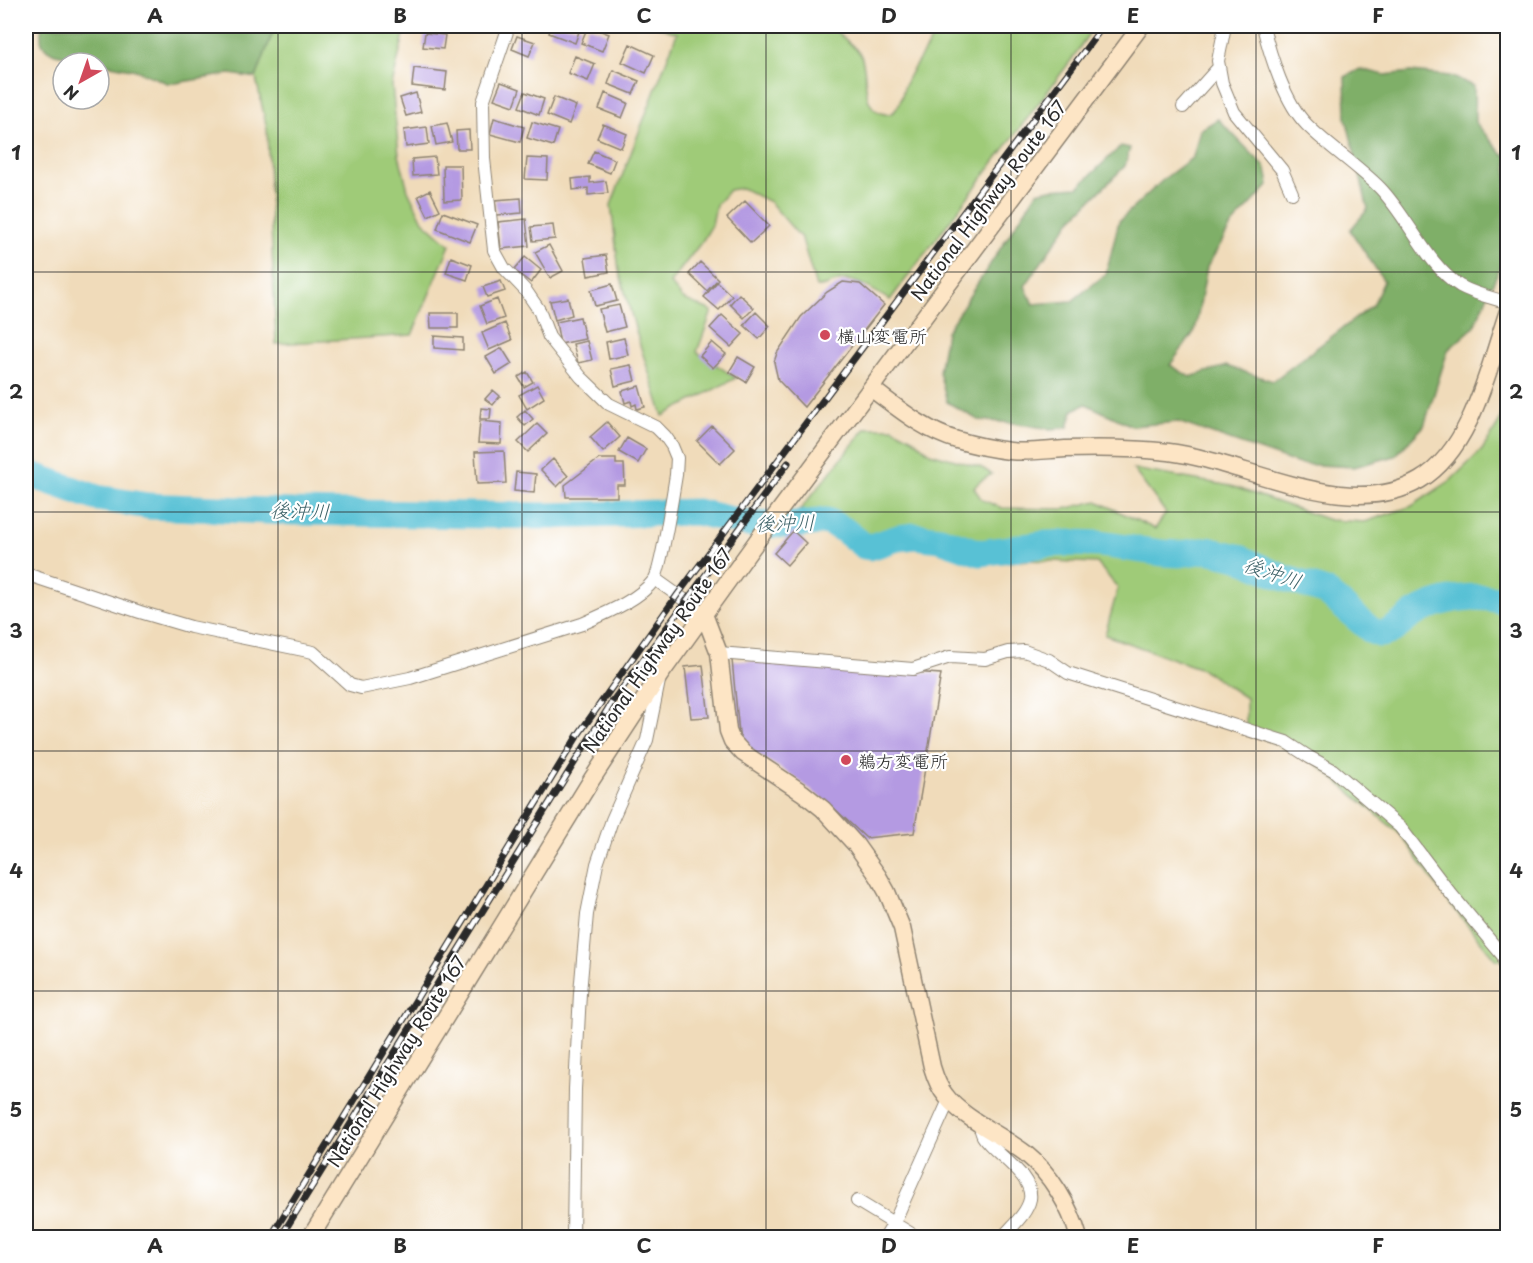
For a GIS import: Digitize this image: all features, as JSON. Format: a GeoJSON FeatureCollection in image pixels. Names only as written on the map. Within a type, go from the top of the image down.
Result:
{"type":"FeatureCollection","features":[{"type":"Feature","properties":{"kind":"street"},"geometry":{"type":"LineString","coordinates":[[26,574],[191,627],[313,652],[350,685],[361,688],[410,678],[582,624],[632,598],[656,579],[676,475],[677,458],[672,446],[656,428],[609,404],[581,377],[549,336],[539,310],[526,291],[504,268],[494,250],[484,159],[483,102],[509,26]]}},
{"type":"Feature","properties":{"kind":"street","name":"National Highway Route 167"},"geometry":{"type":"LineString","coordinates":[[310,1238],[592,779],[660,675],[790,496],[1141,26]]}},
{"type":"Feature","properties":{"kind":"street"},"geometry":{"type":"LineString","coordinates":[[1225,26],[1218,60],[1222,83],[1234,112],[1282,170],[1292,193]]}},
{"type":"Feature","properties":{"kind":"street"},"geometry":{"type":"LineString","coordinates":[[1263,26],[1270,53],[1286,93],[1305,123],[1378,186],[1395,205],[1439,269],[1461,286],[1508,303]]}},
{"type":"Feature","properties":{"kind":"street"},"geometry":{"type":"LineString","coordinates":[[1183,107],[1219,67]]}},
{"type":"Feature","properties":{"kind":"street"},"geometry":{"type":"LineString","coordinates":[[872,389],[921,424],[955,440],[1012,451],[1118,448],[1172,452],[1320,491],[1354,496],[1379,494],[1406,488],[1422,479],[1443,462],[1458,442],[1471,417],[1508,311]]}},
{"type":"Feature","properties":{"kind":"street"},"geometry":{"type":"LineString","coordinates":[[656,579],[704,614],[719,653],[728,731],[732,741],[742,753],[796,788],[823,809],[856,845],[887,892],[902,928],[932,1067],[940,1087],[949,1100],[1026,1154],[1049,1178],[1066,1202],[1079,1238]]}},
{"type":"Feature","properties":{"kind":"street"},"geometry":{"type":"LineString","coordinates":[[719,653],[913,669],[950,657],[986,659],[1008,652],[1024,651],[1049,660],[1068,673],[1286,742],[1334,770],[1400,826],[1447,889],[1503,956],[1508,977]]}},
{"type":"Feature","properties":{"kind":"street"},"geometry":{"type":"LineString","coordinates":[[573,1238],[575,1089],[587,914],[597,864],[612,820],[647,740],[660,675]]}},
{"type":"Feature","properties":{"kind":"street"},"geometry":{"type":"LineString","coordinates":[[885,1238],[894,1223],[949,1100]]}},
{"type":"Feature","properties":{"kind":"street"},"geometry":{"type":"LineString","coordinates":[[978,1121],[984,1137],[1024,1178],[1028,1187],[1030,1199],[1023,1212],[1002,1238]]}},
{"type":"Feature","properties":{"kind":"street"},"geometry":{"type":"LineString","coordinates":[[857,1201],[918,1238]]}},
{"type":"Feature","properties":{"kind":"green space"},"geometry":{"type":"Polygon","coordinates":[[[42,26],[275,26],[256,78],[230,74],[176,83],[167,83],[136,70],[111,65],[111,51],[51,52],[42,43],[42,26]]]}},
{"type":"Feature","properties":{"kind":"green space"},"geometry":{"type":"Polygon","coordinates":[[[275,26],[406,26],[392,85],[399,155],[408,190],[423,221],[450,245],[412,335],[276,344],[267,129],[256,78],[275,26]]]}},
{"type":"Feature","properties":{"kind":"green space"},"geometry":{"type":"Polygon","coordinates":[[[657,26],[830,26],[860,54],[870,103],[874,109],[887,114],[892,113],[899,105],[906,82],[931,41],[937,26],[1094,26],[1072,59],[890,300],[852,281],[839,281],[816,287],[802,239],[770,202],[742,188],[729,190],[716,205],[712,225],[703,240],[670,283],[683,299],[712,311],[697,352],[736,378],[663,416],[619,271],[611,205],[677,33],[657,26]]]}},
{"type":"Feature","properties":{"kind":"green space"},"geometry":{"type":"Polygon","coordinates":[[[1360,69],[1385,75],[1411,72],[1450,76],[1474,86],[1475,122],[1503,155],[1507,155],[1507,251],[1474,327],[1448,350],[1424,426],[1395,456],[1354,467],[1299,464],[1178,422],[1132,426],[1086,404],[1073,410],[1068,427],[1051,429],[978,420],[947,402],[939,372],[946,332],[1037,192],[1078,187],[1121,146],[1130,148],[1125,166],[1070,221],[1025,286],[1033,304],[1072,301],[1106,274],[1119,221],[1165,178],[1193,157],[1200,130],[1218,119],[1266,168],[1269,185],[1231,226],[1207,267],[1195,331],[1170,365],[1190,377],[1226,366],[1273,381],[1373,305],[1384,281],[1350,230],[1368,209],[1346,118],[1345,77],[1360,69]]]}},
{"type":"Feature","properties":{"kind":"green space"},"geometry":{"type":"Polygon","coordinates":[[[1507,393],[1507,959],[1496,960],[1446,899],[1401,835],[1313,761],[1246,730],[1246,698],[1202,669],[1105,635],[1118,588],[1097,563],[1029,560],[998,563],[968,557],[919,541],[896,543],[869,538],[830,512],[803,520],[795,516],[866,428],[893,428],[912,438],[930,453],[980,467],[992,474],[974,488],[982,500],[1002,508],[1064,509],[1097,501],[1155,529],[1166,513],[1133,469],[1231,486],[1329,520],[1365,522],[1412,506],[1450,481],[1482,450],[1499,423],[1507,393]]]}},
{"type":"Feature","properties":{"kind":"building"},"geometry":{"type":"Polygon","coordinates":[[[552,26],[581,26],[575,43],[549,33],[552,26]]]}},
{"type":"Feature","properties":{"kind":"building"},"geometry":{"type":"Polygon","coordinates":[[[588,26],[609,34],[602,51],[581,43],[588,26]]]}},
{"type":"Feature","properties":{"kind":"building"},"geometry":{"type":"Polygon","coordinates":[[[425,33],[445,35],[443,49],[423,47],[425,33]]]}},
{"type":"Feature","properties":{"kind":"building"},"geometry":{"type":"Polygon","coordinates":[[[517,36],[535,42],[529,56],[512,49],[517,36]]]}},
{"type":"Feature","properties":{"kind":"building"},"geometry":{"type":"Polygon","coordinates":[[[630,44],[654,55],[646,73],[622,62],[630,44]]]}},
{"type":"Feature","properties":{"kind":"building"},"geometry":{"type":"Polygon","coordinates":[[[575,56],[595,64],[588,81],[568,73],[575,56]]]}},
{"type":"Feature","properties":{"kind":"building"},"geometry":{"type":"Polygon","coordinates":[[[414,68],[447,72],[445,90],[412,86],[414,68]]]}},
{"type":"Feature","properties":{"kind":"building"},"geometry":{"type":"Polygon","coordinates":[[[613,70],[639,81],[633,94],[608,84],[613,70]]]}},
{"type":"Feature","properties":{"kind":"building"},"geometry":{"type":"Polygon","coordinates":[[[501,82],[520,89],[514,106],[494,99],[501,82]]]}},
{"type":"Feature","properties":{"kind":"building"},"geometry":{"type":"Polygon","coordinates":[[[525,92],[544,99],[539,115],[519,107],[525,92]]]}},
{"type":"Feature","properties":{"kind":"building"},"geometry":{"type":"Polygon","coordinates":[[[416,93],[421,112],[406,116],[400,98],[416,93]]]}},
{"type":"Feature","properties":{"kind":"building"},"geometry":{"type":"Polygon","coordinates":[[[605,93],[628,103],[622,118],[599,109],[605,93]]]}},
{"type":"Feature","properties":{"kind":"building"},"geometry":{"type":"Polygon","coordinates":[[[554,97],[576,106],[569,124],[547,115],[554,97]]]}},
{"type":"Feature","properties":{"kind":"building"},"geometry":{"type":"Polygon","coordinates":[[[494,118],[524,127],[520,142],[490,134],[494,118]]]}},
{"type":"Feature","properties":{"kind":"building"},"geometry":{"type":"Polygon","coordinates":[[[532,122],[558,130],[553,146],[527,138],[532,122]]]}},
{"type":"Feature","properties":{"kind":"building"},"geometry":{"type":"Polygon","coordinates":[[[447,123],[452,142],[436,145],[432,126],[447,123]]]}},
{"type":"Feature","properties":{"kind":"building"},"geometry":{"type":"Polygon","coordinates":[[[603,124],[627,134],[621,148],[597,138],[603,124]]]}},
{"type":"Feature","properties":{"kind":"building"},"geometry":{"type":"Polygon","coordinates":[[[427,127],[429,144],[406,147],[404,130],[427,127]]]}},
{"type":"Feature","properties":{"kind":"building"},"geometry":{"type":"Polygon","coordinates":[[[469,130],[470,149],[457,149],[456,131],[469,130]]]}},
{"type":"Feature","properties":{"kind":"building"},"geometry":{"type":"Polygon","coordinates":[[[594,151],[615,160],[610,173],[588,164],[594,151]]]}},
{"type":"Feature","properties":{"kind":"building"},"geometry":{"type":"Polygon","coordinates":[[[435,157],[437,174],[413,176],[412,159],[435,157]]]}},
{"type":"Feature","properties":{"kind":"building"},"geometry":{"type":"Polygon","coordinates":[[[527,158],[548,159],[547,180],[525,179],[527,158]]]}},
{"type":"Feature","properties":{"kind":"building"},"geometry":{"type":"Polygon","coordinates":[[[443,165],[461,165],[462,200],[444,201],[443,165]]]}},
{"type":"Feature","properties":{"kind":"building"},"geometry":{"type":"Polygon","coordinates":[[[590,177],[590,183],[606,181],[608,193],[588,195],[588,188],[573,190],[572,179],[590,177]]]}},
{"type":"Feature","properties":{"kind":"building"},"geometry":{"type":"Polygon","coordinates":[[[430,190],[440,210],[428,216],[418,196],[430,190]]]}},
{"type":"Feature","properties":{"kind":"building"},"geometry":{"type":"Polygon","coordinates":[[[521,198],[522,213],[497,215],[495,200],[521,198]]]}},
{"type":"Feature","properties":{"kind":"building"},"geometry":{"type":"Polygon","coordinates":[[[745,201],[769,226],[751,243],[727,218],[745,201]]]}},
{"type":"Feature","properties":{"kind":"building"},"geometry":{"type":"Polygon","coordinates":[[[443,212],[477,225],[470,242],[437,229],[443,212]]]}},
{"type":"Feature","properties":{"kind":"building"},"geometry":{"type":"Polygon","coordinates":[[[526,219],[529,246],[501,249],[498,222],[526,219]]]}},
{"type":"Feature","properties":{"kind":"building"},"geometry":{"type":"Polygon","coordinates":[[[553,225],[555,239],[533,241],[531,227],[553,225]]]}},
{"type":"Feature","properties":{"kind":"building"},"geometry":{"type":"Polygon","coordinates":[[[549,245],[563,271],[550,278],[535,252],[549,245]]]}},
{"type":"Feature","properties":{"kind":"building"},"geometry":{"type":"Polygon","coordinates":[[[606,255],[609,272],[588,276],[585,258],[606,255]]]}},
{"type":"Feature","properties":{"kind":"building"},"geometry":{"type":"Polygon","coordinates":[[[451,257],[472,265],[467,280],[446,273],[451,257]]]}},
{"type":"Feature","properties":{"kind":"building"},"geometry":{"type":"Polygon","coordinates":[[[525,257],[541,270],[531,283],[514,270],[525,257]]]}},
{"type":"Feature","properties":{"kind":"building"},"geometry":{"type":"Polygon","coordinates":[[[700,262],[718,279],[707,291],[689,274],[700,262]]]}},
{"type":"Feature","properties":{"kind":"building"},"geometry":{"type":"Polygon","coordinates":[[[501,281],[505,291],[487,297],[483,287],[501,281]]]}},
{"type":"Feature","properties":{"kind":"building"},"geometry":{"type":"Polygon","coordinates":[[[717,282],[732,296],[719,310],[704,297],[717,282]]]}},
{"type":"Feature","properties":{"kind":"building","name":"横山変電所"},"geometry":{"type":"Polygon","coordinates":[[[843,282],[860,284],[884,305],[804,407],[778,380],[774,362],[777,353],[801,317],[827,292],[843,282]]]}},
{"type":"Feature","properties":{"kind":"building"},"geometry":{"type":"Polygon","coordinates":[[[612,284],[617,301],[595,306],[591,290],[612,284]]]}},
{"type":"Feature","properties":{"kind":"building"},"geometry":{"type":"Polygon","coordinates":[[[739,294],[754,308],[744,318],[730,304],[739,294]]]}},
{"type":"Feature","properties":{"kind":"building"},"geometry":{"type":"Polygon","coordinates":[[[568,298],[572,315],[555,320],[550,301],[568,298]]]}},
{"type":"Feature","properties":{"kind":"building"},"geometry":{"type":"Polygon","coordinates":[[[497,299],[504,318],[487,324],[480,306],[497,299]]]}},
{"type":"Feature","properties":{"kind":"building"},"geometry":{"type":"Polygon","coordinates":[[[619,305],[625,327],[605,332],[599,309],[619,305]]]}},
{"type":"Feature","properties":{"kind":"building"},"geometry":{"type":"Polygon","coordinates":[[[756,312],[770,326],[759,339],[744,325],[756,312]]]}},
{"type":"Feature","properties":{"kind":"building"},"geometry":{"type":"Polygon","coordinates":[[[430,313],[458,313],[458,328],[431,328],[430,313]]]}},
{"type":"Feature","properties":{"kind":"building"},"geometry":{"type":"Polygon","coordinates":[[[722,315],[743,334],[731,347],[710,328],[722,315]]]}},
{"type":"Feature","properties":{"kind":"building"},"geometry":{"type":"Polygon","coordinates":[[[580,317],[585,339],[560,344],[556,322],[580,317]]]}},
{"type":"Feature","properties":{"kind":"building"},"geometry":{"type":"Polygon","coordinates":[[[505,323],[512,340],[489,350],[482,333],[505,323]]]}},
{"type":"Feature","properties":{"kind":"building"},"geometry":{"type":"Polygon","coordinates":[[[434,336],[463,338],[463,350],[434,348],[434,336]]]}},
{"type":"Feature","properties":{"kind":"building"},"geometry":{"type":"Polygon","coordinates":[[[624,338],[628,355],[609,359],[606,342],[624,338]]]}},
{"type":"Feature","properties":{"kind":"building"},"geometry":{"type":"Polygon","coordinates":[[[587,341],[592,360],[578,363],[573,344],[587,341]]]}},
{"type":"Feature","properties":{"kind":"building"},"geometry":{"type":"Polygon","coordinates":[[[712,342],[726,354],[713,368],[700,356],[712,342]]]}},
{"type":"Feature","properties":{"kind":"building"},"geometry":{"type":"Polygon","coordinates":[[[502,348],[512,364],[496,374],[486,357],[502,348]]]}},
{"type":"Feature","properties":{"kind":"building"},"geometry":{"type":"Polygon","coordinates":[[[738,357],[755,367],[746,382],[729,372],[738,357]]]}},
{"type":"Feature","properties":{"kind":"building"},"geometry":{"type":"Polygon","coordinates":[[[631,365],[635,381],[615,386],[611,369],[631,365]]]}},
{"type":"Feature","properties":{"kind":"building"},"geometry":{"type":"Polygon","coordinates":[[[527,372],[533,382],[524,387],[518,377],[527,372]]]}},
{"type":"Feature","properties":{"kind":"building"},"geometry":{"type":"Polygon","coordinates":[[[537,385],[544,398],[527,409],[519,395],[537,385]]]}},
{"type":"Feature","properties":{"kind":"building"},"geometry":{"type":"Polygon","coordinates":[[[639,386],[645,407],[637,409],[636,404],[632,406],[631,401],[625,403],[622,391],[639,386]]]}},
{"type":"Feature","properties":{"kind":"building"},"geometry":{"type":"Polygon","coordinates":[[[493,390],[500,396],[493,405],[485,399],[493,390]]]}},
{"type":"Feature","properties":{"kind":"building"},"geometry":{"type":"Polygon","coordinates":[[[481,408],[491,409],[490,419],[480,419],[481,408]]]}},
{"type":"Feature","properties":{"kind":"building"},"geometry":{"type":"Polygon","coordinates":[[[525,410],[533,419],[525,426],[517,417],[525,410]]]}},
{"type":"Feature","properties":{"kind":"building"},"geometry":{"type":"Polygon","coordinates":[[[480,421],[502,423],[501,444],[478,443],[480,421]]]}},
{"type":"Feature","properties":{"kind":"building"},"geometry":{"type":"Polygon","coordinates":[[[607,422],[620,437],[603,452],[590,437],[607,422]]]}},
{"type":"Feature","properties":{"kind":"building"},"geometry":{"type":"Polygon","coordinates":[[[537,424],[547,434],[528,452],[518,442],[537,424]]]}},
{"type":"Feature","properties":{"kind":"building"},"geometry":{"type":"Polygon","coordinates":[[[712,426],[735,449],[720,464],[697,441],[712,426]]]}},
{"type":"Feature","properties":{"kind":"building"},"geometry":{"type":"Polygon","coordinates":[[[627,438],[646,449],[638,463],[619,452],[627,438]]]}},
{"type":"Feature","properties":{"kind":"building"},"geometry":{"type":"Polygon","coordinates":[[[504,451],[506,483],[477,484],[475,452],[504,451]]]}},
{"type":"Feature","properties":{"kind":"building"},"geometry":{"type":"Polygon","coordinates":[[[553,459],[568,476],[557,487],[541,470],[553,459]]]}},
{"type":"Feature","properties":{"kind":"building"},"geometry":{"type":"Polygon","coordinates":[[[599,459],[616,459],[616,464],[624,464],[625,485],[617,485],[617,497],[566,497],[565,485],[599,459]]]}},
{"type":"Feature","properties":{"kind":"building"},"geometry":{"type":"Polygon","coordinates":[[[516,472],[536,474],[534,493],[514,491],[516,472]]]}},
{"type":"Feature","properties":{"kind":"building"},"geometry":{"type":"Polygon","coordinates":[[[793,531],[806,543],[787,565],[774,553],[793,531]]]}},
{"type":"Feature","properties":{"kind":"building","name":"鵜方変電所"},"geometry":{"type":"Polygon","coordinates":[[[732,660],[941,674],[914,833],[866,838],[834,808],[793,776],[740,744],[732,660]]]}},
{"type":"Feature","properties":{"kind":"building"},"geometry":{"type":"Polygon","coordinates":[[[703,665],[709,717],[691,718],[685,667],[703,665]]]}},
{"type":"Feature","properties":{"kind":"waterway","name":"後沖川"},"geometry":{"type":"LineString","coordinates":[[26,473],[97,498],[148,506],[293,512],[546,516],[697,512],[749,524],[793,525],[827,521],[844,530],[864,546],[870,547],[898,538],[915,536],[940,539],[980,553],[1046,544],[1073,543],[1180,554],[1207,550],[1238,557],[1282,577],[1326,592],[1372,631],[1380,634],[1394,629],[1423,609],[1446,601],[1483,597],[1508,602]]}},
{"type":"Feature","properties":{"kind":"railway"},"geometry":{"type":"LineString","coordinates":[[270,1238],[578,735],[678,594],[1103,26]]}},
{"type":"Feature","properties":{"kind":"railway"},"geometry":{"type":"LineString","coordinates":[[280,1238],[612,702],[788,463]]}},
{"type":"Feature","properties":{"kind":"place","name":"横山変電所"},"geometry":{"type":"Point","coordinates":[825,335]}},
{"type":"Feature","properties":{"kind":"place","name":"鵜方変電所"},"geometry":{"type":"Point","coordinates":[846,760]}}]}
